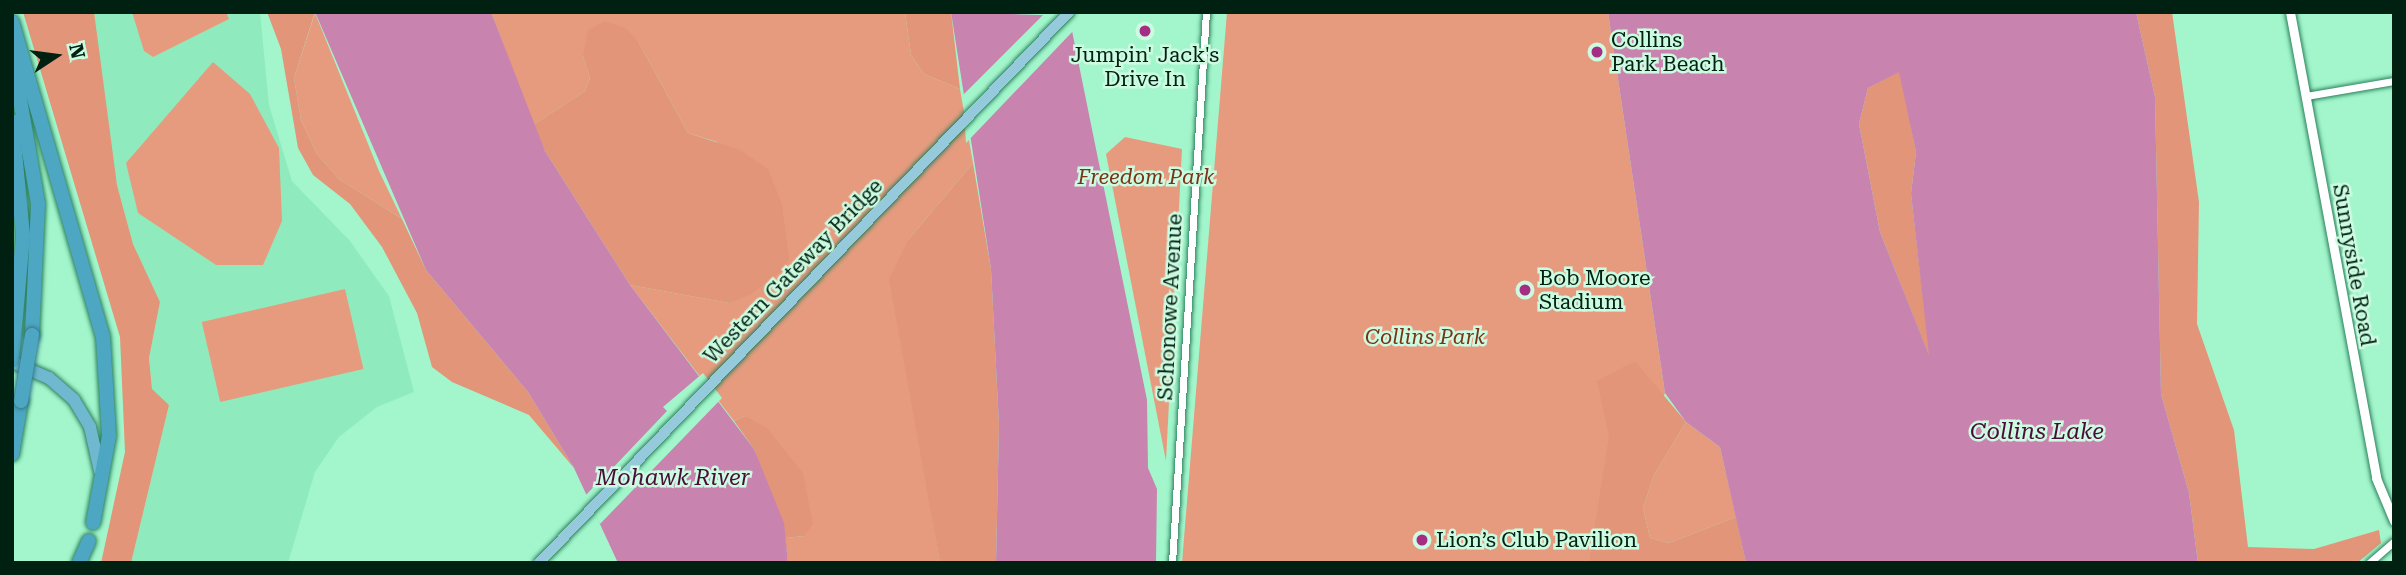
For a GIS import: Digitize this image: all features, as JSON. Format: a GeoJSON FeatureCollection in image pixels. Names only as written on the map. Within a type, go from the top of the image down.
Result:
{"type":"FeatureCollection","features":[{"type":"Feature","properties":{"kind":"highway"},"geometry":{"type":"LineString","coordinates":[[12,22],[103,337],[109,436],[93,523],[82,563]]}},
{"type":"Feature","properties":{"kind":"highway"},"geometry":{"type":"LineString","coordinates":[[12,53],[38,204],[32,335],[12,454]]}},
{"type":"Feature","properties":{"kind":"highway"},"geometry":{"type":"LineString","coordinates":[[12,121],[23,205],[17,330],[12,362],[62,388],[90,427],[100,475],[93,523]]}},
{"type":"Feature","properties":{"kind":"main road","name":"Western Gateway Bridge"},"geometry":{"type":"LineString","coordinates":[[542,560],[1069,12]]}},
{"type":"Feature","properties":{"kind":"street","name":"Schonowe Avenue"},"geometry":{"type":"LineString","coordinates":[[1172,563],[1206,12]]}},
{"type":"Feature","properties":{"kind":"street","name":"Sunnyside Road"},"geometry":{"type":"LineString","coordinates":[[2290,12],[2376,478],[2394,521]]}},
{"type":"Feature","properties":{"kind":"street"},"geometry":{"type":"LineString","coordinates":[[2305,96],[2394,81]]}},
{"type":"Feature","properties":{"kind":"street"},"geometry":{"type":"LineString","coordinates":[[2370,563],[2394,541]]}},
{"type":"Feature","properties":{"kind":"shaded area"},"geometry":{"type":"Polygon","coordinates":[[[23,12],[94,12],[117,185],[133,244],[160,302],[149,358],[152,389],[169,405],[131,563],[101,563],[125,452],[120,337],[23,12]]]}},
{"type":"Feature","properties":{"kind":"shaded area"},"geometry":{"type":"Polygon","coordinates":[[[85,12],[260,12],[269,105],[292,181],[350,241],[389,296],[414,392],[377,407],[339,437],[315,472],[288,563],[131,563],[169,405],[152,390],[149,358],[160,302],[133,244],[117,185],[85,12]]]}},
{"type":"Feature","properties":{"kind":"shaded area"},"geometry":{"type":"Polygon","coordinates":[[[267,12],[315,12],[294,78],[301,120],[317,154],[339,179],[402,219],[426,270],[528,392],[574,468],[529,415],[452,382],[432,367],[417,313],[382,247],[350,204],[313,175],[298,148],[281,49],[267,12]]]}},
{"type":"Feature","properties":{"kind":"shaded area"},"geometry":{"type":"Polygon","coordinates":[[[905,12],[951,12],[960,89],[924,74],[911,55],[905,12]]]}},
{"type":"Feature","properties":{"kind":"shaded area"},"geometry":{"type":"Polygon","coordinates":[[[2136,12],[2172,12],[2199,202],[2197,324],[2234,430],[2248,547],[2314,549],[2379,530],[2381,543],[2357,563],[2198,563],[2189,493],[2161,394],[2155,97],[2136,12]]]}},
{"type":"Feature","properties":{"kind":"shaded area"},"geometry":{"type":"Polygon","coordinates":[[[605,21],[627,29],[639,43],[688,133],[740,150],[768,169],[782,204],[789,258],[785,269],[751,294],[729,303],[630,285],[545,151],[533,125],[585,91],[590,78],[583,56],[588,30],[605,21]]]}},
{"type":"Feature","properties":{"kind":"shaded area"},"geometry":{"type":"Polygon","coordinates":[[[1900,71],[1916,152],[1911,194],[1930,358],[1880,232],[1859,124],[1868,88],[1900,71]]]}},
{"type":"Feature","properties":{"kind":"shaded area"},"geometry":{"type":"Polygon","coordinates":[[[973,163],[991,269],[999,425],[996,563],[940,563],[889,279],[908,240],[973,163]]]}},
{"type":"Feature","properties":{"kind":"shaded area"},"geometry":{"type":"Polygon","coordinates":[[[1635,361],[1686,422],[1654,475],[1643,508],[1650,538],[1669,543],[1736,517],[1746,563],[1573,563],[1589,562],[1609,436],[1597,381],[1635,361]]]}},
{"type":"Feature","properties":{"kind":"shaded area"},"geometry":{"type":"Polygon","coordinates":[[[745,416],[767,428],[803,473],[813,524],[804,536],[785,538],[754,449],[734,421],[745,416]]]}},
{"type":"Feature","properties":{"kind":"green space"},"geometry":{"type":"Polygon","coordinates":[[[132,12],[226,12],[229,19],[153,57],[144,51],[132,12]]]}},
{"type":"Feature","properties":{"kind":"green space"},"geometry":{"type":"Polygon","coordinates":[[[491,12],[905,12],[911,55],[924,74],[960,89],[973,163],[908,240],[904,344],[940,563],[788,563],[785,538],[804,536],[745,416],[734,421],[630,285],[729,303],[717,142],[688,133],[639,43],[583,56],[590,78],[585,91],[533,125],[491,12]]]}},
{"type":"Feature","properties":{"kind":"green space","name":"Collins Park"},"geometry":{"type":"Polygon","coordinates":[[[1227,12],[1608,12],[1665,393],[1589,562],[1182,563],[1227,12]]]}},
{"type":"Feature","properties":{"kind":"green space"},"geometry":{"type":"Polygon","coordinates":[[[315,13],[379,171],[402,219],[339,179],[317,154],[301,120],[294,78],[315,13]]]}},
{"type":"Feature","properties":{"kind":"green space"},"geometry":{"type":"Polygon","coordinates":[[[213,62],[250,94],[279,148],[282,221],[263,265],[216,265],[138,213],[126,163],[213,62]]]}},
{"type":"Feature","properties":{"kind":"green space","name":"Freedom Park"},"geometry":{"type":"Polygon","coordinates":[[[1125,137],[1182,149],[1166,461],[1106,154],[1125,137]]]}},
{"type":"Feature","properties":{"kind":"green space"},"geometry":{"type":"Polygon","coordinates":[[[345,289],[363,369],[220,402],[202,322],[345,289]]]}},
{"type":"Feature","properties":{"kind":"green space"},"geometry":{"type":"Polygon","coordinates":[[[1686,422],[1720,447],[1736,517],[1669,543],[1650,538],[1643,508],[1654,475],[1686,422]]]}},
{"type":"Feature","properties":{"kind":"water","name":"Mohawk River"},"geometry":{"type":"Polygon","coordinates":[[[315,12],[491,12],[545,151],[630,285],[754,449],[784,523],[788,563],[618,563],[574,468],[528,392],[426,270],[315,12]]]}},
{"type":"Feature","properties":{"kind":"water"},"geometry":{"type":"Polygon","coordinates":[[[951,12],[1069,16],[1147,400],[1148,468],[1157,489],[1156,563],[996,563],[999,425],[991,269],[951,12]]]}},
{"type":"Feature","properties":{"kind":"water","name":"Collins Lake"},"geometry":{"type":"Polygon","coordinates":[[[1608,12],[2136,12],[2155,97],[2161,394],[2189,493],[2198,563],[1746,563],[1720,447],[1686,422],[1665,393],[1608,12]],[[1899,72],[1868,88],[1859,124],[1880,232],[1929,355],[1911,194],[1916,152],[1899,72]]]}},
{"type":"Feature","properties":{"kind":"pier"},"geometry":{"type":"Polygon","coordinates":[[[1046,12],[1071,12],[1075,29],[966,143],[963,95],[1046,12]]]}},
{"type":"Feature","properties":{"kind":"pier"},"geometry":{"type":"Polygon","coordinates":[[[703,373],[722,398],[600,524],[585,496],[604,476],[601,472],[608,473],[667,411],[663,407],[703,373]]]}},
{"type":"Feature","properties":{"kind":"place","name":"Jumpin' Jack's Drive In"},"geometry":{"type":"Point","coordinates":[1145,31]}},
{"type":"Feature","properties":{"kind":"place","name":"Collins Park Beach"},"geometry":{"type":"Point","coordinates":[1597,52]}},
{"type":"Feature","properties":{"kind":"place","name":"Bob Moore Stadium"},"geometry":{"type":"Point","coordinates":[1525,290]}},
{"type":"Feature","properties":{"kind":"place","name":"Lion’s Club Pavilion"},"geometry":{"type":"Point","coordinates":[1422,540]}}]}
